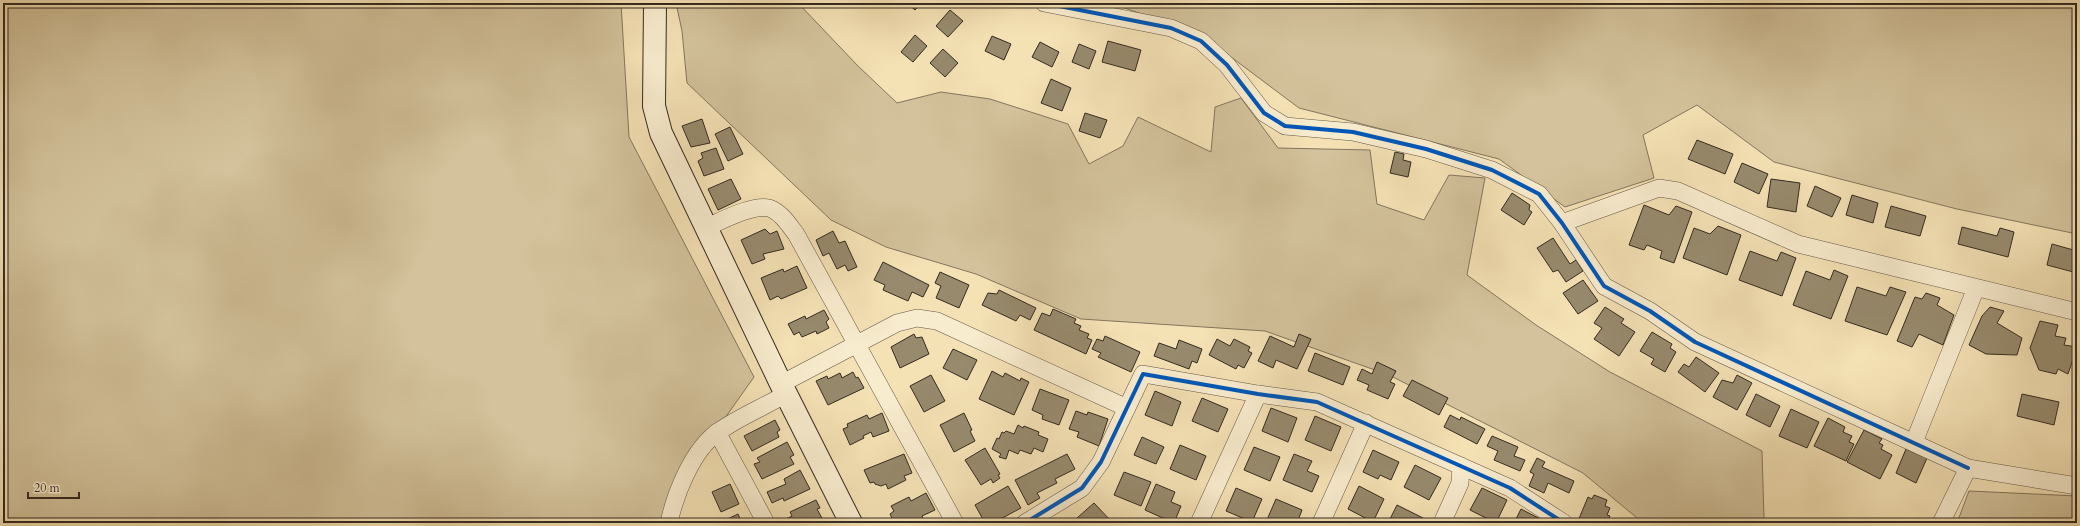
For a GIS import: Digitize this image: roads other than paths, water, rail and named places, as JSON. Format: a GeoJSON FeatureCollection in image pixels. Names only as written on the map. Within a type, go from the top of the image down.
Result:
{"type":"FeatureCollection","features":[{"type":"Feature","properties":{"kind":"street"},"geometry":{"type":"LineString","coordinates":[[655,3],[654,106],[661,134],[783,389],[851,523]]}},
{"type":"Feature","properties":{"kind":"street"},"geometry":{"type":"LineString","coordinates":[[1044,3],[1171,28],[1201,41],[1226,65],[1264,113],[1285,126],[1353,132],[1426,149],[1492,170],[1539,194],[1562,223],[1604,286],[1650,311],[1695,342],[1968,468],[2077,486]]}},
{"type":"Feature","properties":{"kind":"street"},"geometry":{"type":"LineString","coordinates":[[1562,223],[1660,188],[1678,191],[1798,244],[2077,312]]}},
{"type":"Feature","properties":{"kind":"street"},"geometry":{"type":"LineString","coordinates":[[705,228],[753,209],[769,208],[783,217],[796,234],[956,523]]}},
{"type":"Feature","properties":{"kind":"street"},"geometry":{"type":"LineString","coordinates":[[1914,442],[1976,288]]}},
{"type":"Feature","properties":{"kind":"street"},"geometry":{"type":"LineString","coordinates":[[669,523],[681,487],[692,463],[703,447],[718,432],[783,389],[857,344],[897,323],[917,318],[937,321],[1127,408]]}},
{"type":"Feature","properties":{"kind":"street"},"geometry":{"type":"LineString","coordinates":[[1025,523],[1082,488],[1101,462],[1143,374],[1258,394],[1317,402],[1510,488],[1564,523]]}},
{"type":"Feature","properties":{"kind":"street"},"geometry":{"type":"LineString","coordinates":[[1199,523],[1258,394]]}},
{"type":"Feature","properties":{"kind":"street"},"geometry":{"type":"LineString","coordinates":[[1320,523],[1366,424]]}},
{"type":"Feature","properties":{"kind":"street"},"geometry":{"type":"LineString","coordinates":[[718,432],[766,523]]}},
{"type":"Feature","properties":{"kind":"street"},"geometry":{"type":"LineString","coordinates":[[1442,523],[1460,483],[1461,466]]}},
{"type":"Feature","properties":{"kind":"street"},"geometry":{"type":"LineString","coordinates":[[1941,523],[1968,468]]}}]}
